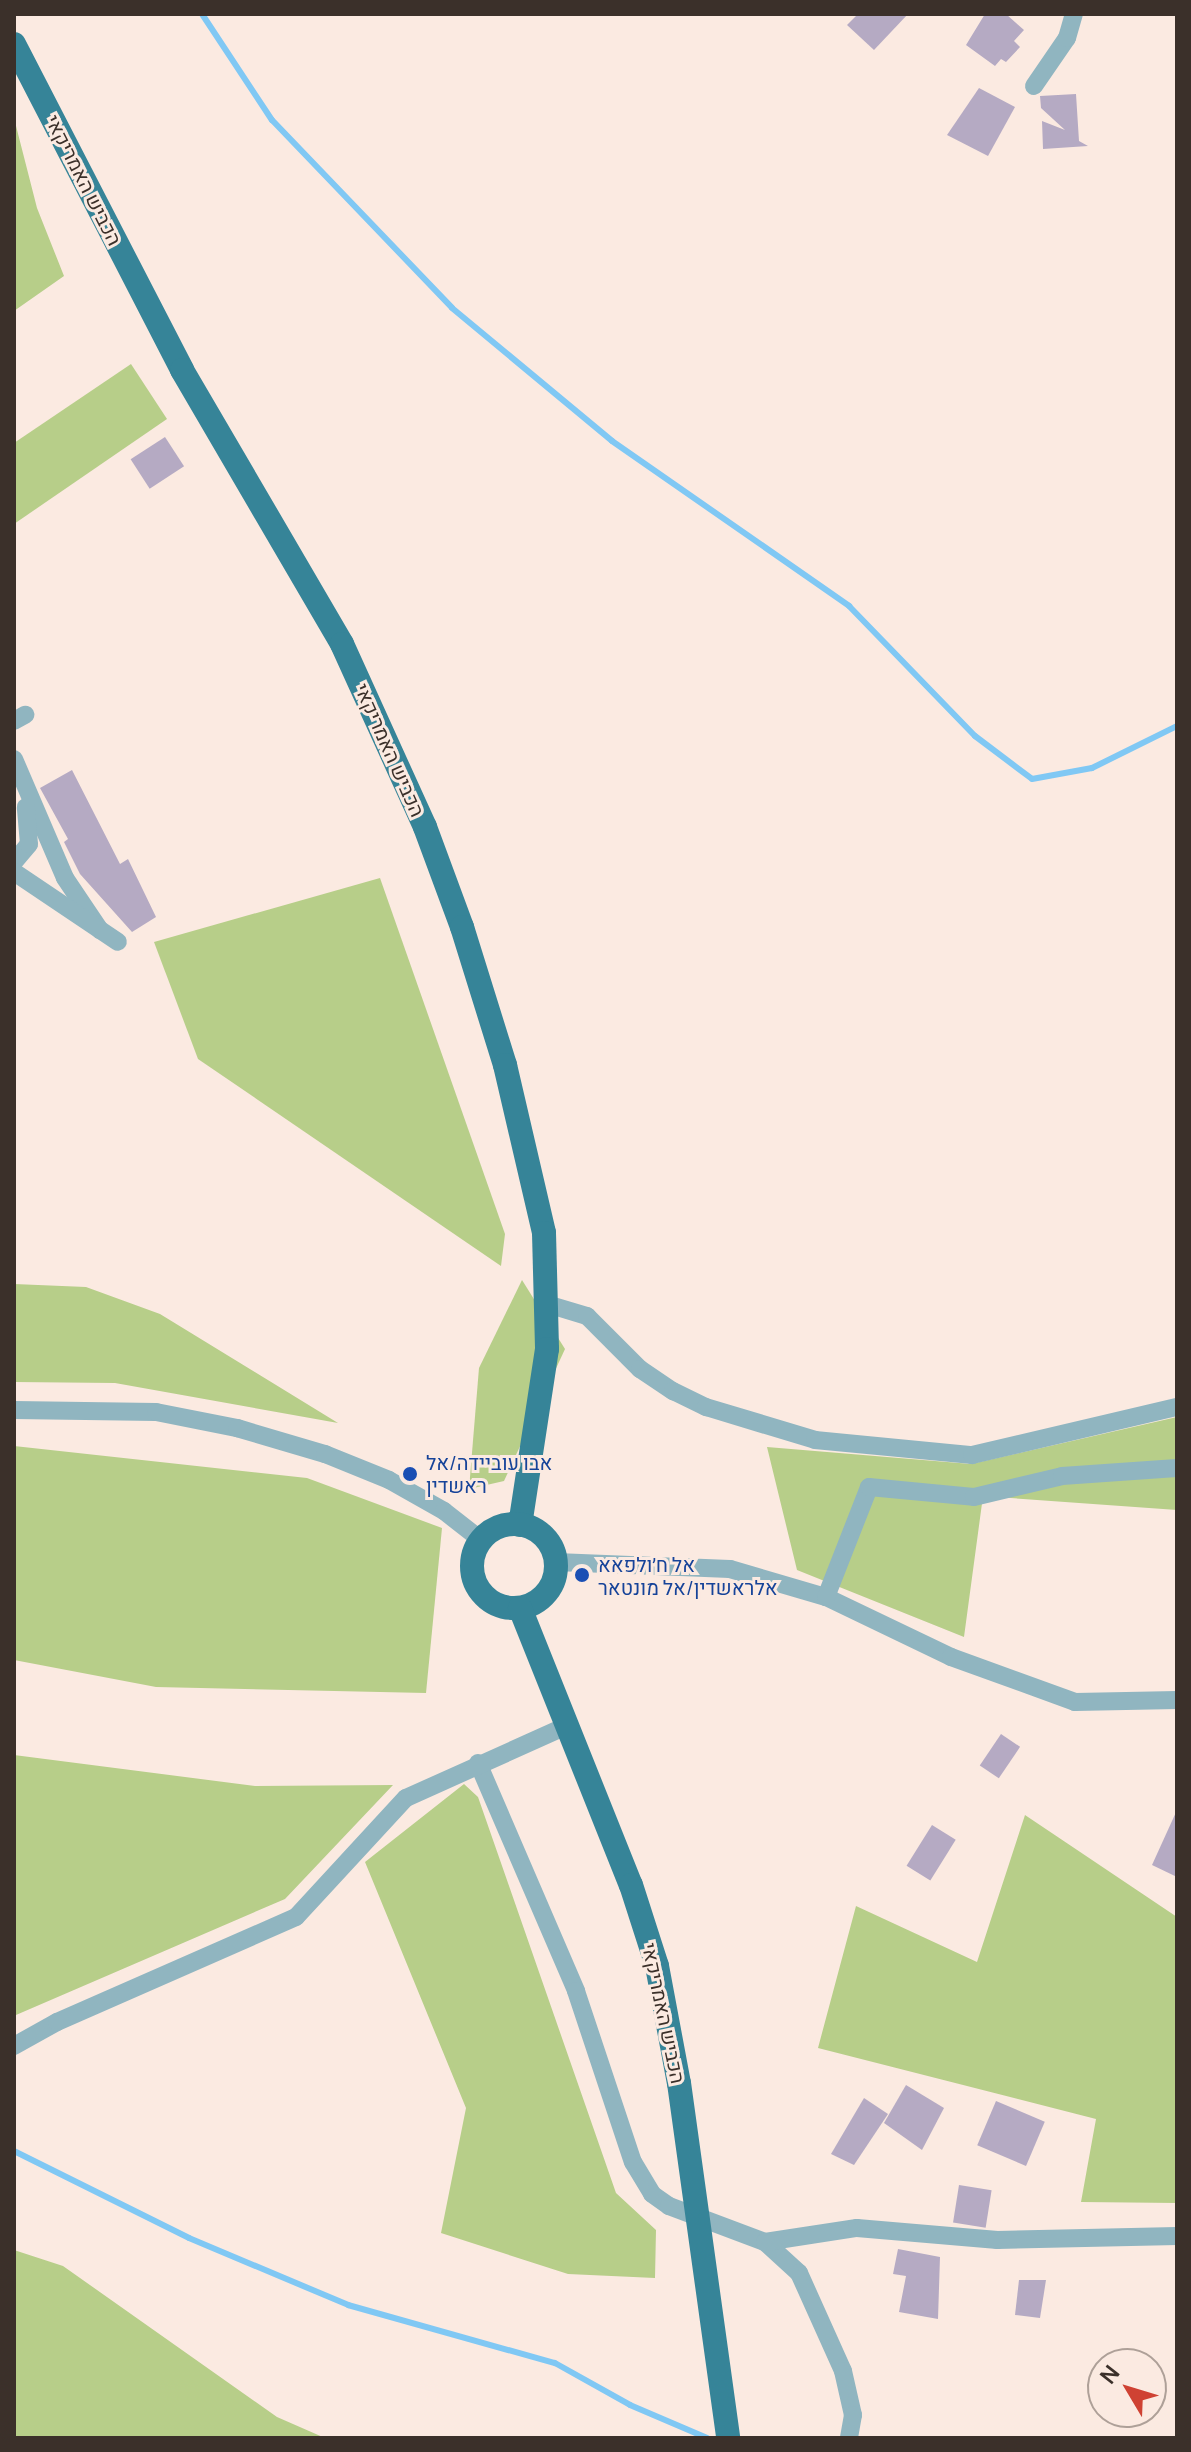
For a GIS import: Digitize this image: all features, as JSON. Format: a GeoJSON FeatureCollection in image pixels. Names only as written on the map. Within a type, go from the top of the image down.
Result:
{"type":"FeatureCollection","features":[{"type":"Feature","properties":{"kind":"main road","name":"הכביש האמריקאי"},"geometry":{"type":"LineString","coordinates":[[14,44],[182,370],[342,644],[425,827],[505,1065],[544,1233],[547,1349],[520,1525]]}},
{"type":"Feature","properties":{"kind":"main road"},"geometry":{"type":"LineString","coordinates":[[520,1525],[545,1537],[556,1562],[550,1587],[520,1608],[492,1603],[474,1581],[474,1552],[481,1540],[498,1527],[520,1525]]}},
{"type":"Feature","properties":{"kind":"main road","name":"הכביש האמריקאי"},"geometry":{"type":"LineString","coordinates":[[520,1608],[631,1885],[657,1966],[679,2083],[728,2438]]}},
{"type":"Feature","properties":{"kind":"street"},"geometry":{"type":"LineString","coordinates":[[1034,86],[1067,38],[1074,14]]}},
{"type":"Feature","properties":{"kind":"street"},"geometry":{"type":"LineString","coordinates":[[14,759],[65,878],[100,930]]}},
{"type":"Feature","properties":{"kind":"street"},"geometry":{"type":"LineString","coordinates":[[14,787],[25,805],[30,829],[29,844],[14,862]]}},
{"type":"Feature","properties":{"kind":"street"},"geometry":{"type":"LineString","coordinates":[[14,872],[118,942]]}},
{"type":"Feature","properties":{"kind":"street"},"geometry":{"type":"LineString","coordinates":[[547,1304],[587,1316],[640,1369],[673,1391],[706,1407],[815,1440],[972,1455],[1177,1407]]}},
{"type":"Feature","properties":{"kind":"street"},"geometry":{"type":"LineString","coordinates":[[14,1410],[156,1412],[237,1428],[325,1454],[389,1480],[444,1511],[481,1540]]}},
{"type":"Feature","properties":{"kind":"street"},"geometry":{"type":"LineString","coordinates":[[826,1597],[869,1487],[913,1487],[974,1497],[1062,1476],[1177,1468]]}},
{"type":"Feature","properties":{"kind":"street"},"geometry":{"type":"LineString","coordinates":[[556,1562],[730,1569],[826,1597],[951,1657],[1075,1702],[1177,1700]]}},
{"type":"Feature","properties":{"kind":"street"},"geometry":{"type":"LineString","coordinates":[[14,2046],[57,2022],[296,1917],[406,1798],[566,1726]]}},
{"type":"Feature","properties":{"kind":"street"},"geometry":{"type":"LineString","coordinates":[[478,1763],[576,1991],[633,2162],[652,2194],[669,2206],[765,2242],[799,2273],[843,2371],[853,2415],[849,2438]]}},
{"type":"Feature","properties":{"kind":"street"},"geometry":{"type":"LineString","coordinates":[[765,2242],[857,2228],[997,2240],[1177,2236]]}},
{"type":"Feature","properties":{"kind":"green space"},"geometry":{"type":"Polygon","coordinates":[[[14,118],[37,208],[64,276],[14,311],[14,118]]]}},
{"type":"Feature","properties":{"kind":"green space"},"geometry":{"type":"Polygon","coordinates":[[[131,364],[167,419],[14,524],[14,443],[131,364]]]}},
{"type":"Feature","properties":{"kind":"green space"},"geometry":{"type":"Polygon","coordinates":[[[380,878],[505,1234],[501,1266],[198,1059],[154,942],[380,878]]]}},
{"type":"Feature","properties":{"kind":"green space"},"geometry":{"type":"Polygon","coordinates":[[[522,1280],[565,1349],[504,1481],[469,1489],[479,1368],[522,1280]]]}},
{"type":"Feature","properties":{"kind":"green space"},"geometry":{"type":"Polygon","coordinates":[[[14,1284],[86,1287],[160,1314],[338,1423],[115,1383],[14,1382],[14,1284]]]}},
{"type":"Feature","properties":{"kind":"green space"},"geometry":{"type":"Polygon","coordinates":[[[1177,1417],[1177,1510],[983,1496],[964,1637],[797,1570],[767,1447],[971,1464],[1177,1417]]]}},
{"type":"Feature","properties":{"kind":"green space"},"geometry":{"type":"Polygon","coordinates":[[[14,1446],[307,1478],[442,1528],[426,1693],[156,1687],[14,1660],[14,1446]]]}},
{"type":"Feature","properties":{"kind":"green space"},"geometry":{"type":"Polygon","coordinates":[[[14,1755],[255,1786],[393,1785],[285,1899],[16,2015],[14,1755]]]}},
{"type":"Feature","properties":{"kind":"green space"},"geometry":{"type":"Polygon","coordinates":[[[464,1784],[478,1797],[616,2193],[656,2230],[655,2278],[568,2274],[441,2233],[466,2108],[365,1862],[464,1784]]]}},
{"type":"Feature","properties":{"kind":"green space"},"geometry":{"type":"Polygon","coordinates":[[[1025,1815],[1177,1917],[1177,2203],[1081,2202],[1096,2119],[818,2048],[856,1906],[977,1962],[1025,1815]]]}},
{"type":"Feature","properties":{"kind":"green space"},"geometry":{"type":"Polygon","coordinates":[[[14,2250],[63,2266],[277,2417],[325,2438],[14,2438],[14,2250]]]}},
{"type":"Feature","properties":{"kind":"building"},"geometry":{"type":"Polygon","coordinates":[[[858,14],[908,14],[874,50],[847,25],[858,14]]]}},
{"type":"Feature","properties":{"kind":"building"},"geometry":{"type":"Polygon","coordinates":[[[985,14],[1006,14],[1024,30],[1014,41],[1020,47],[1006,62],[1001,59],[995,66],[966,45],[985,14]]]}},
{"type":"Feature","properties":{"kind":"building"},"geometry":{"type":"Polygon","coordinates":[[[979,88],[1015,107],[988,156],[947,135],[979,88]]]}},
{"type":"Feature","properties":{"kind":"building"},"geometry":{"type":"Polygon","coordinates":[[[1076,94],[1079,141],[1088,146],[1043,149],[1042,121],[1065,130],[1041,108],[1040,96],[1076,94]]]}},
{"type":"Feature","properties":{"kind":"building"},"geometry":{"type":"Polygon","coordinates":[[[165,437],[184,466],[150,489],[131,459],[165,437]]]}},
{"type":"Feature","properties":{"kind":"building"},"geometry":{"type":"Polygon","coordinates":[[[72,770],[120,864],[128,859],[156,917],[132,932],[80,874],[64,842],[68,839],[40,788],[72,770]]]}},
{"type":"Feature","properties":{"kind":"building"},"geometry":{"type":"Polygon","coordinates":[[[1001,1734],[1020,1747],[999,1778],[980,1766],[1001,1734]]]}},
{"type":"Feature","properties":{"kind":"building"},"geometry":{"type":"Polygon","coordinates":[[[1177,1810],[1177,1877],[1152,1865],[1177,1810]]]}},
{"type":"Feature","properties":{"kind":"building"},"geometry":{"type":"Polygon","coordinates":[[[932,1825],[956,1840],[930,1881],[907,1866],[932,1825]]]}},
{"type":"Feature","properties":{"kind":"building"},"geometry":{"type":"Polygon","coordinates":[[[906,2085],[944,2108],[922,2150],[884,2123],[906,2085]]]}},
{"type":"Feature","properties":{"kind":"building"},"geometry":{"type":"Polygon","coordinates":[[[864,2098],[888,2114],[854,2165],[831,2154],[864,2098]]]}},
{"type":"Feature","properties":{"kind":"building"},"geometry":{"type":"Polygon","coordinates":[[[996,2101],[1045,2122],[1026,2166],[977,2145],[996,2101]]]}},
{"type":"Feature","properties":{"kind":"building"},"geometry":{"type":"Polygon","coordinates":[[[959,2185],[992,2190],[986,2228],[953,2223],[959,2185]]]}},
{"type":"Feature","properties":{"kind":"building"},"geometry":{"type":"Polygon","coordinates":[[[898,2249],[940,2257],[938,2319],[899,2312],[906,2276],[893,2274],[898,2249]]]}},
{"type":"Feature","properties":{"kind":"building"},"geometry":{"type":"Polygon","coordinates":[[[1019,2280],[1046,2280],[1040,2318],[1015,2315],[1019,2280]]]}},
{"type":"Feature","properties":{"kind":"waterway"},"geometry":{"type":"LineString","coordinates":[[202,14],[272,120],[452,308],[612,441],[849,606],[975,736],[1032,779],[1092,768],[1177,726]]}},
{"type":"Feature","properties":{"kind":"waterway"},"geometry":{"type":"LineString","coordinates":[[14,2151],[189,2238],[348,2305],[555,2363],[630,2405],[707,2438]]}},
{"type":"Feature","properties":{"kind":"place","name":"אבו עוביידה/אל ראשדין"},"geometry":{"type":"Point","coordinates":[410,1474]}},
{"type":"Feature","properties":{"kind":"place","name":"אל ח׳ולפאא אלראשדין/אל מונטאר"},"geometry":{"type":"Point","coordinates":[582,1575]}}]}
